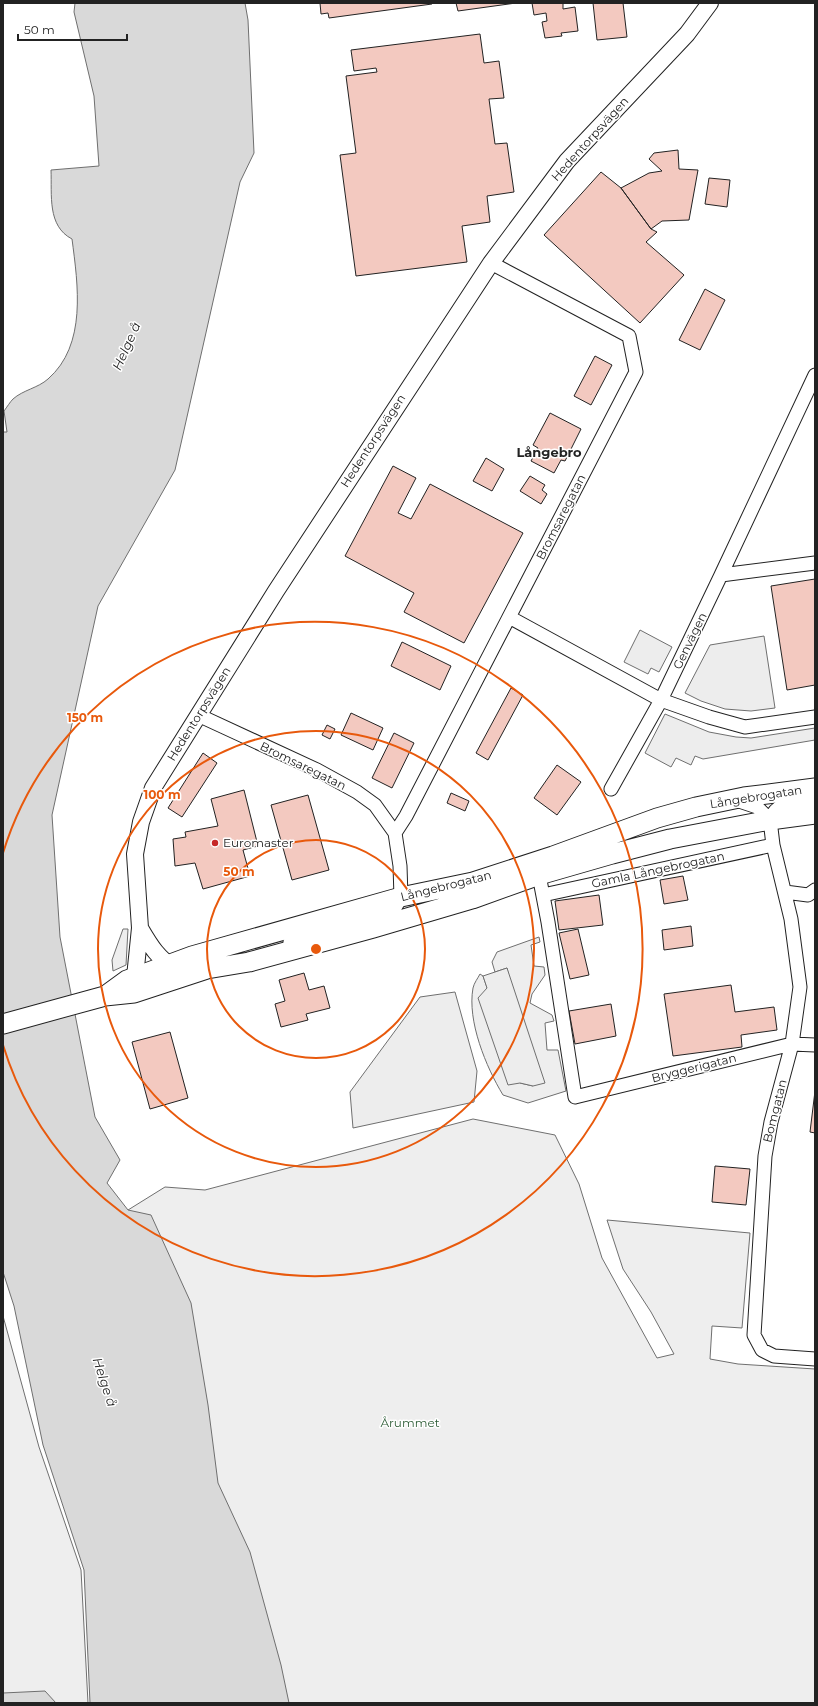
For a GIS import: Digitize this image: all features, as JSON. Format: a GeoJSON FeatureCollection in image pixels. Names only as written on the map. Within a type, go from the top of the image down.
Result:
{"type":"FeatureCollection","features":[{"type":"Feature","properties":{"kind":"main road","name":"Långebrogatan"},"geometry":{"type":"LineString","coordinates":[[100,998],[127,980],[199,954],[401,897],[473,882],[553,856],[657,818],[696,807],[732,800],[815,788]]}},
{"type":"Feature","properties":{"kind":"main road","name":"Långebrogatan"},"geometry":{"type":"LineString","coordinates":[[3,1024],[100,998],[134,993],[207,969],[249,962],[373,928],[472,899],[539,875],[670,839],[770,820],[815,814]]}},
{"type":"Feature","properties":{"kind":"street","name":"Hedentorpsvägen"},"geometry":{"type":"LineString","coordinates":[[135,977],[140,928],[134,854],[141,822],[153,788],[289,571],[491,263],[567,161],[687,34],[710,3]]}},
{"type":"Feature","properties":{"kind":"street","name":"Bromsaregatan"},"geometry":{"type":"LineString","coordinates":[[395,833],[406,816],[636,372],[629,336],[491,263]]}},
{"type":"Feature","properties":{"kind":"street","name":"Genvägen"},"geometry":{"type":"LineString","coordinates":[[611,789],[661,700],[815,375]]}},
{"type":"Feature","properties":{"kind":"street"},"geometry":{"type":"LineString","coordinates":[[721,576],[815,563]]}},
{"type":"Feature","properties":{"kind":"street"},"geometry":{"type":"LineString","coordinates":[[509,617],[661,700],[709,717],[744,726],[815,717]]}},
{"type":"Feature","properties":{"kind":"street","name":"Bromsaregatan"},"geometry":{"type":"LineString","coordinates":[[198,714],[317,770],[357,792],[376,805],[395,833],[400,866],[401,897]]}},
{"type":"Feature","properties":{"kind":"street"},"geometry":{"type":"LineString","coordinates":[[732,800],[757,807],[770,820],[773,811],[778,807],[815,800]]}},
{"type":"Feature","properties":{"kind":"street","name":"Bomgatan"},"geometry":{"type":"LineString","coordinates":[[770,820],[773,844],[785,892],[798,956],[800,988],[792,1044],[771,1122],[765,1156],[754,1335],[762,1350],[774,1356],[815,1359]]}},
{"type":"Feature","properties":{"kind":"street","name":"Gamla Långebrogatan"},"geometry":{"type":"LineString","coordinates":[[543,895],[773,844]]}},
{"type":"Feature","properties":{"kind":"street"},"geometry":{"type":"LineString","coordinates":[[539,875],[543,895]]}},
{"type":"Feature","properties":{"kind":"street"},"geometry":{"type":"LineString","coordinates":[[785,892],[808,894],[815,890]]}},
{"type":"Feature","properties":{"kind":"street","name":"Bryggerigatan"},"geometry":{"type":"LineString","coordinates":[[543,895],[575,1097],[792,1044],[815,1045]]}},
{"type":"Feature","properties":{"kind":"street"},"geometry":{"type":"LineString","coordinates":[[207,969],[385,913],[395,908],[401,897]]}},
{"type":"Feature","properties":{"kind":"street","name":"Hedentorpsvägen"},"geometry":{"type":"LineString","coordinates":[[140,928],[151,948],[162,961],[185,976]]}},
{"type":"Feature","properties":{"kind":"green space"},"geometry":{"type":"Polygon","coordinates":[[[123,929],[128,929],[126,965],[113,971],[112,960],[123,929]]]}},
{"type":"Feature","properties":{"kind":"green space"},"geometry":{"type":"Polygon","coordinates":[[[539,937],[540,942],[531,945],[534,966],[544,967],[545,975],[532,994],[530,1003],[552,1015],[554,1021],[545,1023],[547,1050],[558,1050],[566,1091],[528,1103],[503,1095],[484,1058],[479,1043],[475,1029],[472,1001],[475,982],[480,974],[483,976],[520,1083],[533,1086],[507,968],[495,972],[492,962],[497,952],[539,937]]]}},
{"type":"Feature","properties":{"kind":"green space","name":"Årummet"},"geometry":{"type":"Polygon","coordinates":[[[473,1119],[555,1135],[579,1184],[602,1258],[657,1358],[674,1354],[651,1312],[623,1269],[607,1220],[750,1233],[742,1328],[712,1326],[710,1359],[738,1364],[815,1369],[815,1703],[227,1703],[128,1210],[165,1187],[205,1190],[473,1119]]]}},
{"type":"Feature","properties":{"kind":"green space"},"geometry":{"type":"Polygon","coordinates":[[[3,1316],[39,1447],[81,1570],[88,1703],[3,1703],[3,1316]]]}},
{"type":"Feature","properties":{"kind":"shaded area"},"geometry":{"type":"Polygon","coordinates":[[[640,630],[672,647],[659,672],[651,668],[648,674],[624,662],[640,630]]]}},
{"type":"Feature","properties":{"kind":"shaded area"},"geometry":{"type":"Polygon","coordinates":[[[764,636],[775,708],[751,711],[725,709],[701,701],[685,693],[710,645],[764,636]]]}},
{"type":"Feature","properties":{"kind":"shaded area"},"geometry":{"type":"Polygon","coordinates":[[[665,714],[709,732],[736,737],[751,738],[815,728],[815,740],[703,759],[695,756],[691,765],[676,758],[671,767],[645,753],[665,714]]]}},
{"type":"Feature","properties":{"kind":"shaded area"},"geometry":{"type":"Polygon","coordinates":[[[507,968],[545,1083],[533,1086],[520,1083],[508,1085],[478,998],[487,988],[483,976],[507,968]]]}},
{"type":"Feature","properties":{"kind":"shaded area"},"geometry":{"type":"Polygon","coordinates":[[[455,992],[477,1071],[474,1102],[353,1128],[350,1092],[420,997],[455,992]]]}},
{"type":"Feature","properties":{"kind":"water","name":"Helge å"},"geometry":{"type":"Polygon","coordinates":[[[75,3],[245,3],[248,20],[254,153],[240,182],[175,470],[98,606],[52,815],[60,937],[95,1117],[120,1160],[107,1183],[128,1210],[151,1215],[191,1303],[208,1405],[218,1483],[250,1552],[281,1665],[289,1703],[90,1703],[84,1570],[43,1445],[14,1306],[3,1272],[3,432],[7,432],[4,411],[13,399],[21,393],[40,385],[48,379],[60,365],[69,349],[74,332],[77,314],[77,295],[72,239],[58,226],[52,209],[51,170],[99,166],[94,96],[74,12],[75,3]]]}},
{"type":"Feature","properties":{"kind":"water"},"geometry":{"type":"Polygon","coordinates":[[[45,1691],[56,1703],[3,1703],[3,1693],[45,1691]]]}},
{"type":"Feature","properties":{"kind":"building"},"geometry":{"type":"Polygon","coordinates":[[[320,3],[432,4],[329,18],[328,13],[321,14],[320,3]]]}},
{"type":"Feature","properties":{"kind":"building"},"geometry":{"type":"Polygon","coordinates":[[[456,3],[516,3],[458,11],[456,3]]]}},
{"type":"Feature","properties":{"kind":"building"},"geometry":{"type":"Polygon","coordinates":[[[532,3],[563,3],[563,9],[575,7],[578,31],[561,33],[562,36],[545,38],[542,22],[547,21],[546,13],[534,15],[532,3]]]}},
{"type":"Feature","properties":{"kind":"building"},"geometry":{"type":"Polygon","coordinates":[[[593,3],[623,3],[627,37],[597,40],[593,3]]]}},
{"type":"Feature","properties":{"kind":"building"},"geometry":{"type":"Polygon","coordinates":[[[480,34],[484,63],[499,61],[504,98],[489,99],[495,144],[507,143],[514,192],[487,196],[490,222],[462,226],[467,262],[356,276],[340,155],[356,153],[346,76],[377,72],[376,68],[354,71],[351,50],[480,34]]]}},
{"type":"Feature","properties":{"kind":"building"},"geometry":{"type":"Polygon","coordinates":[[[678,150],[679,169],[698,170],[689,220],[662,221],[651,229],[621,188],[649,173],[662,171],[649,159],[654,153],[678,150]]]}},
{"type":"Feature","properties":{"kind":"building"},"geometry":{"type":"Polygon","coordinates":[[[601,172],[621,188],[651,229],[657,232],[646,242],[684,275],[640,323],[544,235],[601,172]]]}},
{"type":"Feature","properties":{"kind":"building"},"geometry":{"type":"Polygon","coordinates":[[[709,178],[730,180],[727,207],[705,204],[709,178]]]}},
{"type":"Feature","properties":{"kind":"building"},"geometry":{"type":"Polygon","coordinates":[[[705,289],[725,300],[700,350],[679,340],[705,289]]]}},
{"type":"Feature","properties":{"kind":"building"},"geometry":{"type":"Polygon","coordinates":[[[595,356],[612,365],[591,405],[574,396],[595,356]]]}},
{"type":"Feature","properties":{"kind":"building"},"geometry":{"type":"Polygon","coordinates":[[[550,413],[581,429],[565,461],[561,460],[554,473],[531,461],[538,448],[533,445],[550,413]]]}},
{"type":"Feature","properties":{"kind":"building"},"geometry":{"type":"Polygon","coordinates":[[[486,458],[504,469],[492,491],[473,481],[486,458]]]}},
{"type":"Feature","properties":{"kind":"building"},"geometry":{"type":"Polygon","coordinates":[[[393,466],[416,478],[398,513],[411,519],[430,484],[523,533],[464,643],[404,612],[414,593],[345,556],[393,466]]]}},
{"type":"Feature","properties":{"kind":"building"},"geometry":{"type":"Polygon","coordinates":[[[530,476],[545,485],[542,490],[547,494],[541,504],[520,491],[530,476]]]}},
{"type":"Feature","properties":{"kind":"building"},"geometry":{"type":"Polygon","coordinates":[[[815,579],[815,685],[787,690],[771,586],[815,579]]]}},
{"type":"Feature","properties":{"kind":"building"},"geometry":{"type":"Polygon","coordinates":[[[402,642],[451,666],[440,690],[391,666],[402,642]]]}},
{"type":"Feature","properties":{"kind":"building"},"geometry":{"type":"Polygon","coordinates":[[[511,688],[523,695],[488,760],[476,753],[511,688]]]}},
{"type":"Feature","properties":{"kind":"building"},"geometry":{"type":"Polygon","coordinates":[[[351,713],[383,728],[373,750],[341,735],[351,713]]]}},
{"type":"Feature","properties":{"kind":"building"},"geometry":{"type":"Polygon","coordinates":[[[327,725],[335,729],[330,739],[322,735],[327,725]]]}},
{"type":"Feature","properties":{"kind":"building"},"geometry":{"type":"Polygon","coordinates":[[[394,733],[414,743],[392,788],[372,778],[394,733]]]}},
{"type":"Feature","properties":{"kind":"building"},"geometry":{"type":"Polygon","coordinates":[[[203,753],[217,763],[182,817],[168,808],[203,753]]]}},
{"type":"Feature","properties":{"kind":"building"},"geometry":{"type":"Polygon","coordinates":[[[557,765],[581,782],[557,815],[534,798],[557,765]]]}},
{"type":"Feature","properties":{"kind":"building","name":"Euromaster"},"geometry":{"type":"Polygon","coordinates":[[[244,790],[258,846],[243,850],[250,876],[203,889],[195,863],[175,866],[173,839],[186,837],[185,832],[218,826],[211,799],[244,790]]]}},
{"type":"Feature","properties":{"kind":"building"},"geometry":{"type":"Polygon","coordinates":[[[451,793],[469,801],[465,811],[447,803],[451,793]]]}},
{"type":"Feature","properties":{"kind":"building"},"geometry":{"type":"Polygon","coordinates":[[[308,795],[329,870],[292,880],[271,805],[308,795]]]}},
{"type":"Feature","properties":{"kind":"building"},"geometry":{"type":"Polygon","coordinates":[[[683,876],[688,900],[664,904],[660,880],[683,876]]]}},
{"type":"Feature","properties":{"kind":"building"},"geometry":{"type":"Polygon","coordinates":[[[599,895],[603,925],[559,930],[555,901],[599,895]]]}},
{"type":"Feature","properties":{"kind":"building"},"geometry":{"type":"Polygon","coordinates":[[[691,926],[693,946],[664,950],[662,930],[691,926]]]}},
{"type":"Feature","properties":{"kind":"building"},"geometry":{"type":"Polygon","coordinates":[[[578,929],[589,975],[570,979],[559,933],[578,929]]]}},
{"type":"Feature","properties":{"kind":"building"},"geometry":{"type":"Polygon","coordinates":[[[304,973],[309,990],[324,986],[330,1008],[306,1014],[308,1020],[281,1027],[275,1004],[285,1001],[279,980],[304,973]]]}},
{"type":"Feature","properties":{"kind":"building"},"geometry":{"type":"Polygon","coordinates":[[[731,985],[735,1012],[774,1007],[777,1030],[741,1035],[742,1047],[673,1056],[664,994],[731,985]]]}},
{"type":"Feature","properties":{"kind":"building"},"geometry":{"type":"Polygon","coordinates":[[[611,1004],[616,1036],[575,1044],[569,1011],[611,1004]]]}},
{"type":"Feature","properties":{"kind":"building"},"geometry":{"type":"Polygon","coordinates":[[[170,1032],[188,1098],[150,1109],[132,1042],[170,1032]]]}},
{"type":"Feature","properties":{"kind":"building"},"geometry":{"type":"Polygon","coordinates":[[[815,1091],[815,1133],[810,1132],[815,1091]]]}},
{"type":"Feature","properties":{"kind":"building"},"geometry":{"type":"Polygon","coordinates":[[[715,1166],[750,1169],[746,1205],[712,1202],[715,1166]]]}},
{"type":"Feature","properties":{"kind":"place","name":"Euromaster"},"geometry":{"type":"Point","coordinates":[215,843]}},
{"type":"Feature","properties":{"kind":"district","name":"Långebro"},"geometry":{"type":"Point","coordinates":[549,452]}}]}
